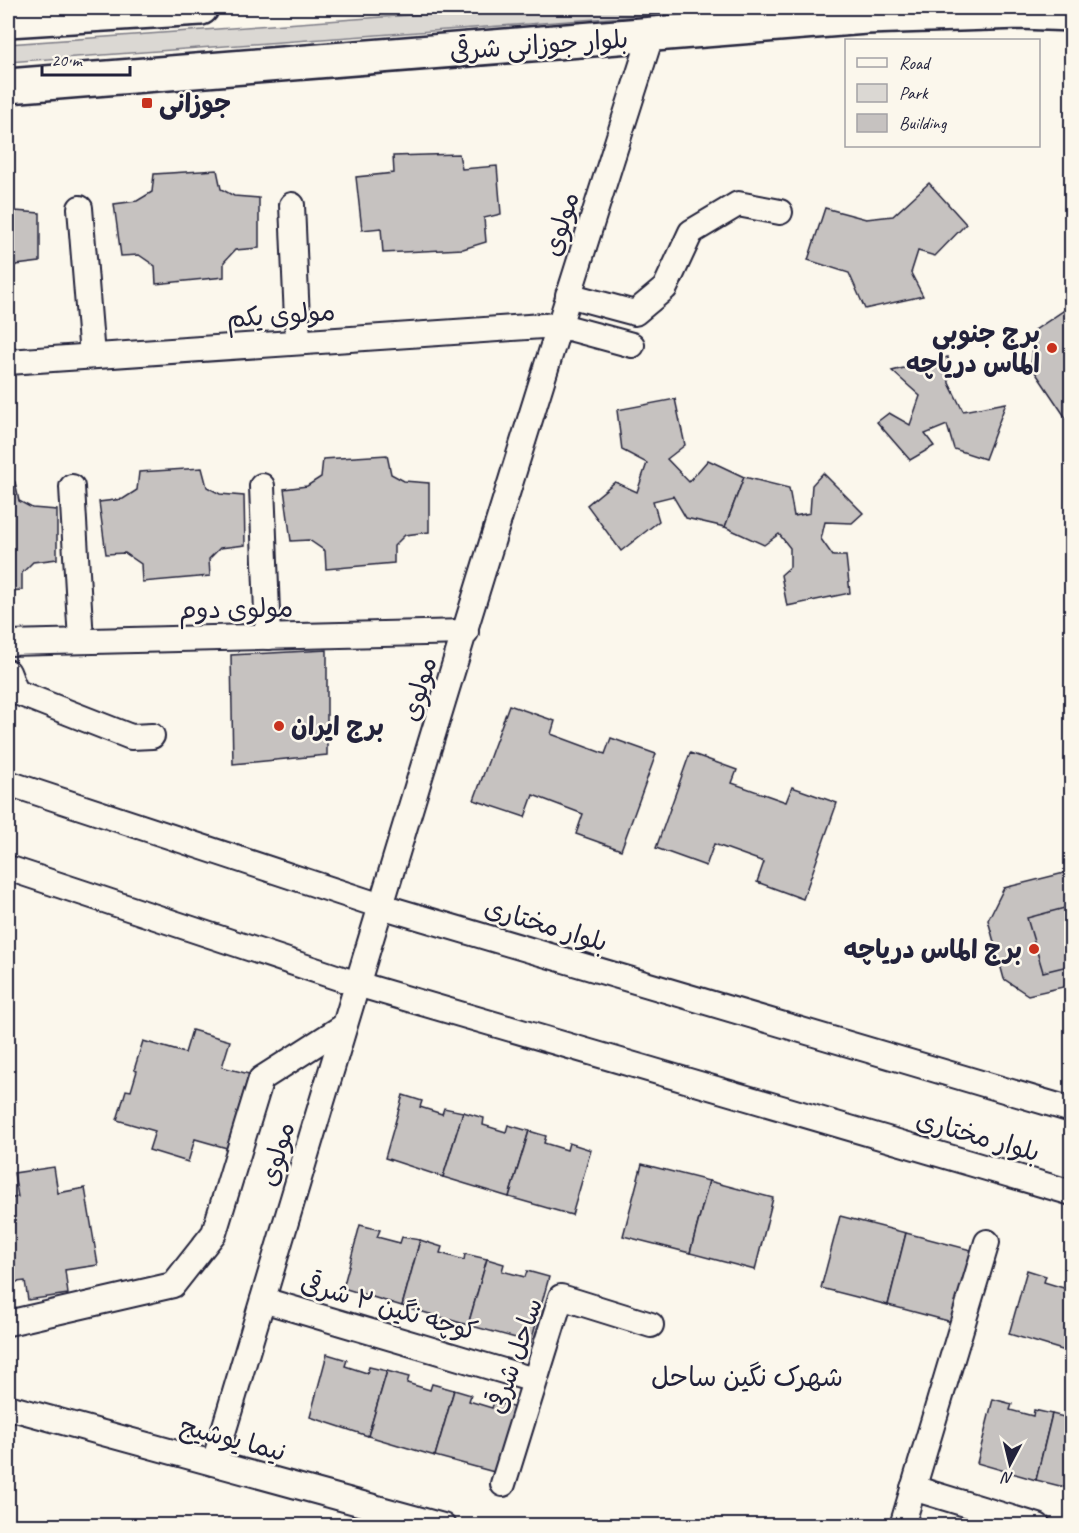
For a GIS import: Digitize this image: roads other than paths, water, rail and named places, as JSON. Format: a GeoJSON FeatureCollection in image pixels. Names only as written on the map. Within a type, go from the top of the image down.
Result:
{"type":"FeatureCollection","features":[{"type":"Feature","properties":{"kind":"street"},"geometry":{"type":"LineString","coordinates":[[8,20],[132,10],[201,8]]}},
{"type":"Feature","properties":{"kind":"street","name":"بلوار جوزانی شرقی"},"geometry":{"type":"LineString","coordinates":[[8,86],[866,17],[1021,12],[1071,14]]}},
{"type":"Feature","properties":{"kind":"street","name":"مولوی"},"geometry":{"type":"LineString","coordinates":[[214,1463],[344,1026],[558,326],[651,36]]}},
{"type":"Feature","properties":{"kind":"street"},"geometry":{"type":"LineString","coordinates":[[568,295],[635,313],[665,288],[691,232],[738,204],[780,212]]}},
{"type":"Feature","properties":{"kind":"street"},"geometry":{"type":"LineString","coordinates":[[292,205],[298,342]]}},
{"type":"Feature","properties":{"kind":"street"},"geometry":{"type":"LineString","coordinates":[[80,208],[92,356]]}},
{"type":"Feature","properties":{"kind":"street","name":"مولوی یکم"},"geometry":{"type":"LineString","coordinates":[[8,362],[558,326],[632,345]]}},
{"type":"Feature","properties":{"kind":"street"},"geometry":{"type":"LineString","coordinates":[[262,486],[268,637]]}},
{"type":"Feature","properties":{"kind":"street"},"geometry":{"type":"LineString","coordinates":[[72,487],[81,641]]}},
{"type":"Feature","properties":{"kind":"street","name":"مولوی دوم"},"geometry":{"type":"LineString","coordinates":[[8,643],[466,632]]}},
{"type":"Feature","properties":{"kind":"street"},"geometry":{"type":"LineString","coordinates":[[8,672],[16,692],[131,737],[152,736]]}},
{"type":"Feature","properties":{"kind":"street","name":"بلوار مختاری"},"geometry":{"type":"LineString","coordinates":[[8,783],[381,906],[1071,1110]]}},
{"type":"Feature","properties":{"kind":"street","name":"بلوار مختاری"},"geometry":{"type":"LineString","coordinates":[[8,868],[357,984],[1071,1193]]}},
{"type":"Feature","properties":{"kind":"street"},"geometry":{"type":"LineString","coordinates":[[8,1323],[173,1285],[214,1233],[261,1079],[344,1026]]}},
{"type":"Feature","properties":{"kind":"street"},"geometry":{"type":"LineString","coordinates":[[902,1526],[987,1242]]}},
{"type":"Feature","properties":{"kind":"street","name":"ساحل شرقی"},"geometry":{"type":"LineString","coordinates":[[503,1484],[561,1297],[651,1325]]}},
{"type":"Feature","properties":{"kind":"street","name":"کوچه نگین ۲ شرقی"},"geometry":{"type":"LineString","coordinates":[[263,1300],[534,1380]]}},
{"type":"Feature","properties":{"kind":"street","name":"نیما یوشیج"},"geometry":{"type":"LineString","coordinates":[[8,1407],[443,1526]]}},
{"type":"Feature","properties":{"kind":"street"},"geometry":{"type":"LineString","coordinates":[[913,1488],[1038,1526]]}},
{"type":"Feature","properties":{"kind":"place","name":"جوزانی"},"geometry":{"type":"Point","coordinates":[147,103]}},
{"type":"Feature","properties":{"kind":"place","name":"برج جنوبی الماس دریاچه"},"geometry":{"type":"Point","coordinates":[1052,348]}},
{"type":"Feature","properties":{"kind":"place","name":"برج ایران"},"geometry":{"type":"Point","coordinates":[279,726]}},
{"type":"Feature","properties":{"kind":"place","name":"برج الماس دریاچه"},"geometry":{"type":"Point","coordinates":[1034,949]}},
{"type":"Feature","properties":{"kind":"district","name":"شهرک نگین ساحل"},"geometry":{"type":"Point","coordinates":[747,1377]}}]}
